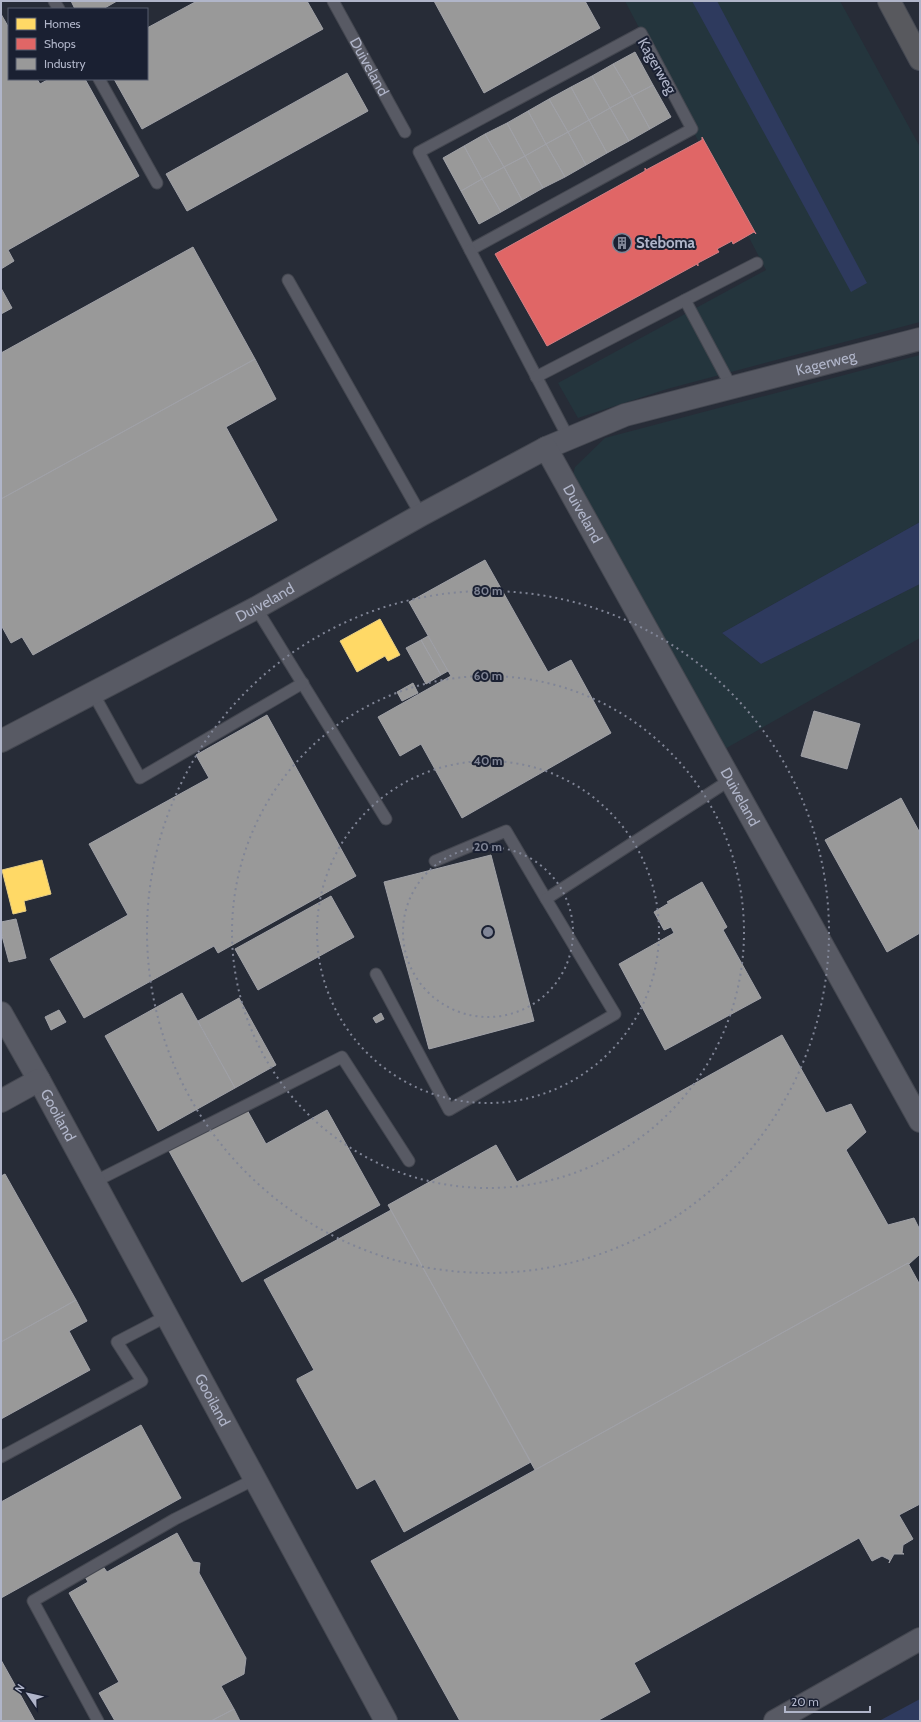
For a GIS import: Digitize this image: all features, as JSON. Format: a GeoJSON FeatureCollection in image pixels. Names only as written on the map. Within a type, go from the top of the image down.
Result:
{"type":"FeatureCollection","features":[{"type":"Feature","properties":{"kind":"highway"},"geometry":{"type":"LineString","coordinates":[[888,1],[920,59]]}},
{"type":"Feature","properties":{"kind":"street","name":"Kagerweg"},"geometry":{"type":"LineString","coordinates":[[546,448],[624,415],[920,339]]}},
{"type":"Feature","properties":{"kind":"street","name":"Duiveland"},"geometry":{"type":"LineString","coordinates":[[1,741],[256,608],[421,515],[546,448],[920,1120]]}},
{"type":"Feature","properties":{"kind":"street","name":"Gooiland"},"geometry":{"type":"LineString","coordinates":[[1,1013],[256,1479],[386,1721]]}},
{"type":"Feature","properties":{"kind":"street","name":"Gooiland"},"geometry":{"type":"LineString","coordinates":[[1,1101],[39,1080]]}},
{"type":"Feature","properties":{"kind":"street"},"geometry":{"type":"LineString","coordinates":[[775,1721],[920,1639]]}},
{"type":"Feature","properties":{"kind":"lane","name":"Duiveland"},"geometry":{"type":"LineString","coordinates":[[333,1],[405,132]]}},
{"type":"Feature","properties":{"kind":"lane","name":"Kagerweg"},"geometry":{"type":"LineString","coordinates":[[470,250],[692,129],[641,33],[419,152],[536,377],[569,439]]}},
{"type":"Feature","properties":{"kind":"lane"},"geometry":{"type":"LineString","coordinates":[[100,80],[158,182]]}},
{"type":"Feature","properties":{"kind":"lane"},"geometry":{"type":"LineString","coordinates":[[536,377],[757,263]]}},
{"type":"Feature","properties":{"kind":"lane"},"geometry":{"type":"LineString","coordinates":[[288,280],[421,515]]}},
{"type":"Feature","properties":{"kind":"lane"},"geometry":{"type":"LineString","coordinates":[[685,300],[732,388]]}},
{"type":"Feature","properties":{"kind":"lane"},"geometry":{"type":"LineString","coordinates":[[256,608],[386,819]]}},
{"type":"Feature","properties":{"kind":"lane"},"geometry":{"type":"LineString","coordinates":[[93,693],[140,778],[303,683]]}},
{"type":"Feature","properties":{"kind":"lane"},"geometry":{"type":"LineString","coordinates":[[546,899],[730,780]]}},
{"type":"Feature","properties":{"kind":"lane"},"geometry":{"type":"LineString","coordinates":[[376,974],[450,1110],[615,1014],[506,831],[435,861]]}},
{"type":"Feature","properties":{"kind":"lane"},"geometry":{"type":"LineString","coordinates":[[94,1182],[342,1057],[409,1161]]}},
{"type":"Feature","properties":{"kind":"lane"},"geometry":{"type":"LineString","coordinates":[[1,1457],[142,1381],[117,1342],[167,1316]]}},
{"type":"Feature","properties":{"kind":"lane"},"geometry":{"type":"LineString","coordinates":[[98,1721],[33,1601],[175,1519],[256,1479]]}},
{"type":"Feature","properties":{"kind":"shaded area"},"geometry":{"type":"Polygon","coordinates":[[[625,1],[840,1],[920,147],[920,322],[667,389],[578,418],[558,383],[766,270],[625,1]]]}},
{"type":"Feature","properties":{"kind":"shaded area"},"geometry":{"type":"Polygon","coordinates":[[[920,355],[920,522],[722,633],[761,664],[920,584],[920,638],[716,754],[570,487],[575,467],[605,438],[920,355]]]}},
{"type":"Feature","properties":{"kind":"water"},"geometry":{"type":"Polygon","coordinates":[[[692,1],[717,1],[867,283],[851,292],[692,1]]]}},
{"type":"Feature","properties":{"kind":"water"},"geometry":{"type":"Polygon","coordinates":[[[920,522],[920,584],[761,664],[722,633],[920,522]]]}},
{"type":"Feature","properties":{"kind":"water"},"geometry":{"type":"Polygon","coordinates":[[[920,1699],[920,1721],[879,1721],[920,1699]]]}},
{"type":"Feature","properties":{"kind":"building: Homes"},"geometry":{"type":"Polygon","coordinates":[[[380,619],[400,655],[388,661],[385,656],[357,672],[340,641],[380,619]]]}},
{"type":"Feature","properties":{"kind":"building: Homes"},"geometry":{"type":"Polygon","coordinates":[[[42,860],[51,894],[24,901],[26,911],[13,914],[2,870],[42,860]]]}},
{"type":"Feature","properties":{"kind":"building: Shops","name":"Steboma"},"geometry":{"type":"Polygon","coordinates":[[[702,137],[756,234],[754,232],[733,244],[732,241],[717,249],[719,252],[698,263],[698,266],[697,264],[547,346],[495,254],[645,171],[645,168],[646,170],[702,140],[702,137]]]}},
{"type":"Feature","properties":{"kind":"building: Industry"},"geometry":{"type":"Polygon","coordinates":[[[71,1],[117,1],[105,8],[74,8],[71,1]]]}},
{"type":"Feature","properties":{"kind":"building: Industry"},"geometry":{"type":"Polygon","coordinates":[[[197,1],[307,1],[323,29],[142,129],[115,80],[148,80],[148,27],[197,1]]]}},
{"type":"Feature","properties":{"kind":"building: Industry"},"geometry":{"type":"Polygon","coordinates":[[[434,1],[585,1],[600,28],[484,93],[434,1]]]}},
{"type":"Feature","properties":{"kind":"building: Industry"},"geometry":{"type":"Polygon","coordinates":[[[1,14],[8,26],[8,80],[38,80],[40,84],[47,80],[86,80],[139,176],[8,250],[14,261],[1,269],[1,14]]]}},
{"type":"Feature","properties":{"kind":"building: Industry"},"geometry":{"type":"Polygon","coordinates":[[[635,52],[653,85],[632,96],[613,64],[635,52]]]}},
{"type":"Feature","properties":{"kind":"building: Industry"},"geometry":{"type":"Polygon","coordinates":[[[613,64],[632,96],[610,108],[592,76],[613,64]]]}},
{"type":"Feature","properties":{"kind":"building: Industry"},"geometry":{"type":"Polygon","coordinates":[[[347,73],[368,111],[187,211],[166,174],[347,73]]]}},
{"type":"Feature","properties":{"kind":"building: Industry"},"geometry":{"type":"Polygon","coordinates":[[[592,76],[610,108],[589,120],[571,87],[592,76]]]}},
{"type":"Feature","properties":{"kind":"building: Industry"},"geometry":{"type":"Polygon","coordinates":[[[653,85],[671,117],[650,129],[632,96],[653,85]]]}},
{"type":"Feature","properties":{"kind":"building: Industry"},"geometry":{"type":"Polygon","coordinates":[[[571,87],[589,120],[568,132],[549,99],[571,87]]]}},
{"type":"Feature","properties":{"kind":"building: Industry"},"geometry":{"type":"Polygon","coordinates":[[[632,96],[650,129],[629,141],[610,108],[632,96]]]}},
{"type":"Feature","properties":{"kind":"building: Industry"},"geometry":{"type":"Polygon","coordinates":[[[549,99],[568,132],[546,144],[528,111],[549,99]]]}},
{"type":"Feature","properties":{"kind":"building: Industry"},"geometry":{"type":"Polygon","coordinates":[[[610,108],[629,141],[607,153],[589,120],[610,108]]]}},
{"type":"Feature","properties":{"kind":"building: Industry"},"geometry":{"type":"Polygon","coordinates":[[[528,111],[546,144],[525,156],[507,123],[528,111]]]}},
{"type":"Feature","properties":{"kind":"building: Industry"},"geometry":{"type":"Polygon","coordinates":[[[589,120],[607,153],[586,165],[568,132],[589,120]]]}},
{"type":"Feature","properties":{"kind":"building: Industry"},"geometry":{"type":"Polygon","coordinates":[[[507,123],[525,156],[504,167],[485,134],[507,123]]]}},
{"type":"Feature","properties":{"kind":"building: Industry"},"geometry":{"type":"Polygon","coordinates":[[[568,132],[586,165],[565,177],[546,144],[568,132]]]}},
{"type":"Feature","properties":{"kind":"building: Industry"},"geometry":{"type":"Polygon","coordinates":[[[485,134],[504,167],[482,179],[464,146],[485,134]]]}},
{"type":"Feature","properties":{"kind":"building: Industry"},"geometry":{"type":"Polygon","coordinates":[[[546,144],[565,177],[543,188],[525,156],[546,144]]]}},
{"type":"Feature","properties":{"kind":"building: Industry"},"geometry":{"type":"Polygon","coordinates":[[[464,146],[482,179],[461,191],[443,158],[464,146]]]}},
{"type":"Feature","properties":{"kind":"building: Industry"},"geometry":{"type":"Polygon","coordinates":[[[525,156],[543,188],[522,200],[504,167],[525,156]]]}},
{"type":"Feature","properties":{"kind":"building: Industry"},"geometry":{"type":"Polygon","coordinates":[[[504,167],[522,200],[501,212],[482,179],[504,167]]]}},
{"type":"Feature","properties":{"kind":"building: Industry"},"geometry":{"type":"Polygon","coordinates":[[[482,179],[501,212],[479,224],[461,191],[482,179]]]}},
{"type":"Feature","properties":{"kind":"building: Industry"},"geometry":{"type":"Polygon","coordinates":[[[193,247],[255,359],[1,499],[1,353],[193,247]]]}},
{"type":"Feature","properties":{"kind":"building: Industry"},"geometry":{"type":"Polygon","coordinates":[[[1,288],[12,308],[1,314],[1,288]]]}},
{"type":"Feature","properties":{"kind":"building: Industry"},"geometry":{"type":"Polygon","coordinates":[[[255,359],[276,399],[226,427],[277,520],[33,655],[22,637],[11,643],[1,625],[1,499],[255,359]]]}},
{"type":"Feature","properties":{"kind":"building: Industry"},"geometry":{"type":"Polygon","coordinates":[[[485,560],[548,672],[571,660],[611,733],[462,818],[421,744],[400,756],[378,717],[451,676],[409,602],[485,560]]]}},
{"type":"Feature","properties":{"kind":"building: Industry"},"geometry":{"type":"Polygon","coordinates":[[[428,636],[448,671],[441,675],[421,640],[428,636]]]}},
{"type":"Feature","properties":{"kind":"building: Industry"},"geometry":{"type":"Polygon","coordinates":[[[421,640],[441,675],[426,684],[406,648],[421,640]]]}},
{"type":"Feature","properties":{"kind":"building: Industry"},"geometry":{"type":"Polygon","coordinates":[[[413,683],[418,693],[402,701],[397,692],[413,683]]]}},
{"type":"Feature","properties":{"kind":"building: Industry"},"geometry":{"type":"Polygon","coordinates":[[[814,711],[860,724],[847,769],[801,756],[814,711]]]}},
{"type":"Feature","properties":{"kind":"building: Industry"},"geometry":{"type":"Polygon","coordinates":[[[267,715],[356,876],[218,953],[214,946],[84,1018],[50,959],[128,915],[89,844],[209,778],[196,755],[267,715]]]}},
{"type":"Feature","properties":{"kind":"building: Industry"},"geometry":{"type":"Polygon","coordinates":[[[901,798],[920,833],[920,933],[887,952],[825,840],[901,798]]]}},
{"type":"Feature","properties":{"kind":"building: Industry"},"geometry":{"type":"Polygon","coordinates":[[[491,855],[534,1021],[429,1049],[384,882],[491,855]]]}},
{"type":"Feature","properties":{"kind":"building: Industry"},"geometry":{"type":"Polygon","coordinates":[[[702,882],[727,927],[723,930],[761,998],[665,1050],[619,964],[674,933],[671,927],[664,930],[654,912],[669,903],[667,902],[702,882]]]}},
{"type":"Feature","properties":{"kind":"building: Industry"},"geometry":{"type":"Polygon","coordinates":[[[331,896],[354,937],[258,990],[235,949],[331,896]]]}},
{"type":"Feature","properties":{"kind":"building: Industry"},"geometry":{"type":"Polygon","coordinates":[[[16,919],[26,958],[9,962],[1,932],[1,922],[16,919]]]}},
{"type":"Feature","properties":{"kind":"building: Industry"},"geometry":{"type":"Polygon","coordinates":[[[182,993],[235,1088],[158,1131],[105,1036],[182,993]]]}},
{"type":"Feature","properties":{"kind":"building: Industry"},"geometry":{"type":"Polygon","coordinates":[[[239,998],[276,1065],[235,1088],[198,1021],[239,998]]]}},
{"type":"Feature","properties":{"kind":"building: Industry"},"geometry":{"type":"Polygon","coordinates":[[[59,1010],[66,1022],[51,1030],[45,1017],[59,1010]]]}},
{"type":"Feature","properties":{"kind":"building: Industry"},"geometry":{"type":"Polygon","coordinates":[[[381,1013],[384,1019],[376,1023],[373,1018],[381,1013]]]}},
{"type":"Feature","properties":{"kind":"building: Industry"},"geometry":{"type":"Polygon","coordinates":[[[782,1035],[826,1113],[851,1104],[866,1132],[846,1150],[888,1225],[914,1218],[920,1230],[920,1254],[909,1264],[908,1263],[535,1470],[388,1205],[496,1145],[517,1182],[782,1035]]]}},
{"type":"Feature","properties":{"kind":"building: Industry"},"geometry":{"type":"Polygon","coordinates":[[[246,1108],[266,1144],[327,1110],[380,1205],[242,1282],[169,1151],[246,1108]]]}},
{"type":"Feature","properties":{"kind":"building: Industry"},"geometry":{"type":"Polygon","coordinates":[[[5,1174],[76,1300],[1,1342],[1,1176],[5,1174]]]}},
{"type":"Feature","properties":{"kind":"building: Industry"},"geometry":{"type":"Polygon","coordinates":[[[391,1210],[531,1462],[404,1532],[375,1479],[357,1489],[297,1381],[297,1379],[314,1370],[264,1280],[391,1210]]]}},
{"type":"Feature","properties":{"kind":"building: Industry"},"geometry":{"type":"Polygon","coordinates":[[[908,1263],[920,1285],[920,1504],[899,1515],[913,1539],[903,1545],[902,1553],[904,1554],[894,1554],[889,1563],[890,1560],[882,1556],[872,1561],[859,1538],[634,1663],[650,1692],[597,1721],[460,1721],[371,1561],[908,1263]]]}},
{"type":"Feature","properties":{"kind":"building: Industry"},"geometry":{"type":"Polygon","coordinates":[[[76,1300],[87,1321],[69,1331],[90,1370],[1,1419],[1,1342],[76,1300]]]}},
{"type":"Feature","properties":{"kind":"building: Industry"},"geometry":{"type":"Polygon","coordinates":[[[141,1425],[181,1498],[1,1598],[1,1502],[141,1425]]]}},
{"type":"Feature","properties":{"kind":"building: Industry"},"geometry":{"type":"Polygon","coordinates":[[[177,1533],[193,1562],[200,1563],[199,1573],[246,1658],[244,1674],[221,1686],[234,1709],[211,1721],[115,1721],[99,1693],[119,1682],[69,1593],[88,1582],[84,1575],[102,1565],[107,1572],[177,1533]]]}},
{"type":"Feature","properties":{"kind":"building: Industry"},"geometry":{"type":"Polygon","coordinates":[[[1,1660],[35,1721],[1,1721],[1,1660]]]}},
{"type":"Feature","properties":{"kind":"building: Industry"},"geometry":{"type":"Polygon","coordinates":[[[234,1709],[240,1721],[211,1721],[234,1709]]]}},
{"type":"Feature","properties":{"kind":"place","name":"Steboma"},"geometry":{"type":"Point","coordinates":[622,243]}}]}
